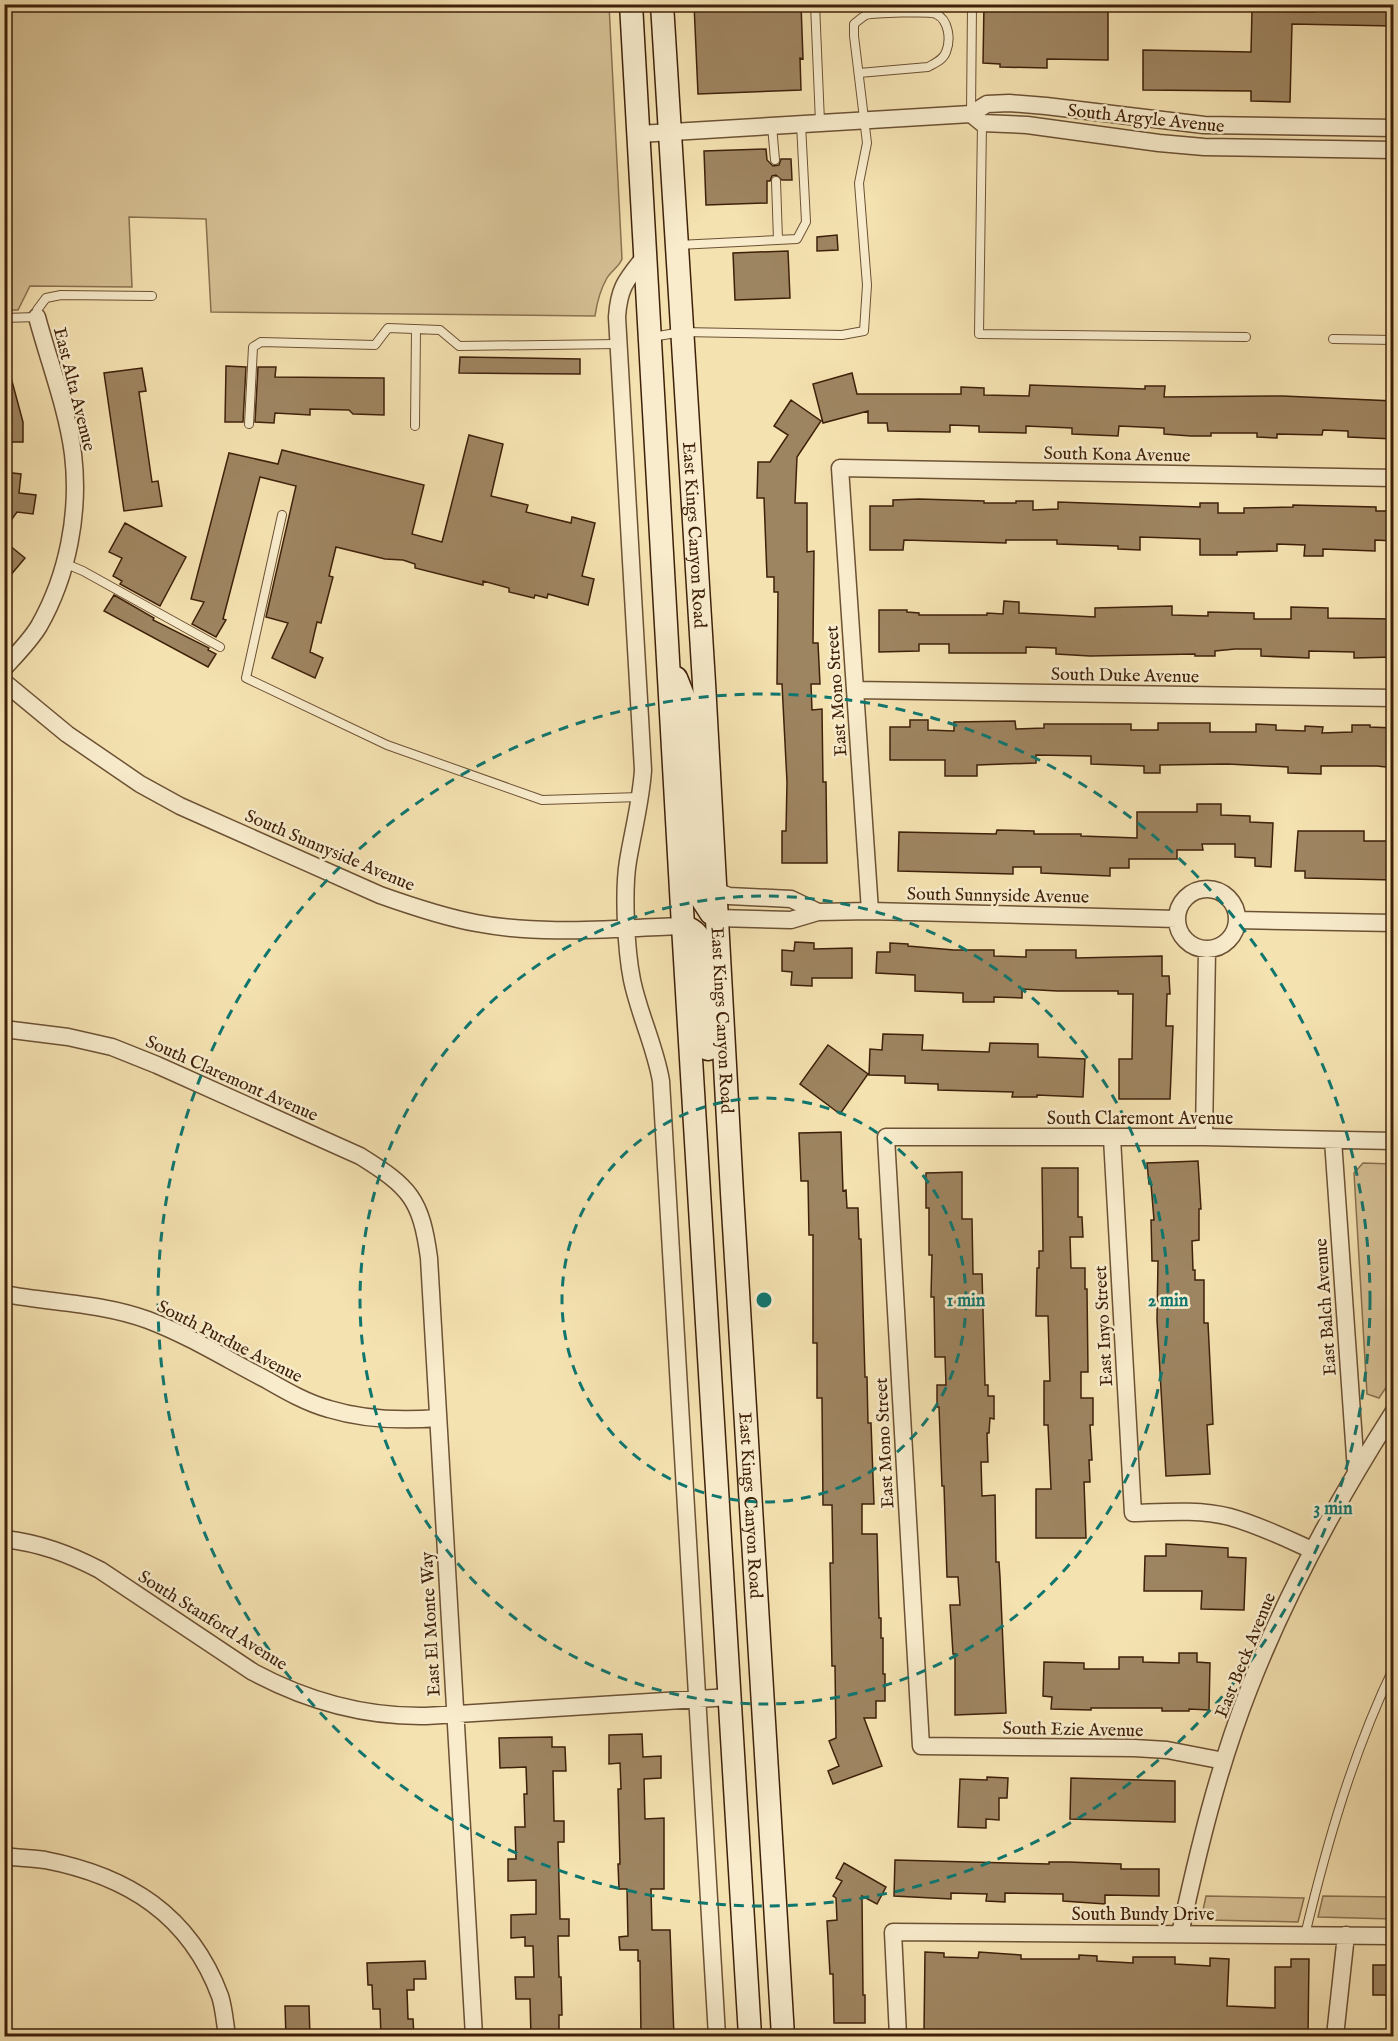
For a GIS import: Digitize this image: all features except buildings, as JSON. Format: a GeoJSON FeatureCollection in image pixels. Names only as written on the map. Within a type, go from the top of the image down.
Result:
{"type":"FeatureCollection","features":[{"type":"Feature","properties":{"kind":"main road","name":"East Kings Canyon Road"},"geometry":{"type":"LineString","coordinates":[[631,4],[683,926],[750,2037]]}},
{"type":"Feature","properties":{"kind":"main road","name":"East Kings Canyon Road"},"geometry":{"type":"LineString","coordinates":[[662,4],[783,2037]]}},
{"type":"Feature","properties":{"kind":"main road"},"geometry":{"type":"LineString","coordinates":[[669,660],[688,708],[700,888],[706,908],[717,918]]}},
{"type":"Feature","properties":{"kind":"main road"},"geometry":{"type":"LineString","coordinates":[[683,926],[693,929],[702,945],[714,1147],[732,1193]]}},
{"type":"Feature","properties":{"kind":"main road"},"geometry":{"type":"LineString","coordinates":[[740,1870],[756,1915],[765,2037]]}},
{"type":"Feature","properties":{"kind":"street","name":"South Argyle Avenue"},"geometry":{"type":"LineString","coordinates":[[976,119],[987,104],[1009,103],[1204,125],[1394,128]]}},
{"type":"Feature","properties":{"kind":"street","name":"South Argyle Avenue"},"geometry":{"type":"LineString","coordinates":[[639,134],[864,120],[976,119],[1204,147],[1394,150]]}},
{"type":"Feature","properties":{"kind":"street"},"geometry":{"type":"LineString","coordinates":[[646,255],[626,280],[618,297],[618,344],[643,770],[627,863],[627,927],[632,979],[658,1062],[661,1081],[717,2037]]}},
{"type":"Feature","properties":{"kind":"street","name":"East Alta Avenue"},"geometry":{"type":"LineString","coordinates":[[4,668],[38,627],[53,597],[64,563],[75,507],[73,454],[37,317]]}},
{"type":"Feature","properties":{"kind":"street","name":"South Kona Avenue"},"geometry":{"type":"LineString","coordinates":[[840,468],[1394,478]]}},
{"type":"Feature","properties":{"kind":"street","name":"East Mono Street"},"geometry":{"type":"LineString","coordinates":[[840,468],[870,911]]}},
{"type":"Feature","properties":{"kind":"street","name":"South Sunnyside Avenue"},"geometry":{"type":"LineString","coordinates":[[4,682],[67,734],[140,784],[180,806],[380,895],[414,907],[478,924],[529,929],[683,926]]}},
{"type":"Feature","properties":{"kind":"street","name":"South Duke Avenue"},"geometry":{"type":"LineString","coordinates":[[855,690],[1394,698]]}},
{"type":"Feature","properties":{"kind":"street"},"geometry":{"type":"LineString","coordinates":[[1204,889],[1223,893],[1231,900],[1236,909],[1237,920],[1231,938],[1223,945],[1207,949],[1192,945],[1184,938],[1178,929],[1177,919],[1179,906],[1185,898],[1204,889]]}},
{"type":"Feature","properties":{"kind":"street","name":"South Sunnyside Avenue"},"geometry":{"type":"LineString","coordinates":[[716,891],[729,896],[791,899],[818,912]]}},
{"type":"Feature","properties":{"kind":"street","name":"South Sunnyside Avenue"},"geometry":{"type":"LineString","coordinates":[[717,918],[791,920],[818,912],[870,911],[1177,919]]}},
{"type":"Feature","properties":{"kind":"street"},"geometry":{"type":"LineString","coordinates":[[1237,920],[1394,923]]}},
{"type":"Feature","properties":{"kind":"street"},"geometry":{"type":"LineString","coordinates":[[1204,1137],[1207,949]]}},
{"type":"Feature","properties":{"kind":"street","name":"South Claremont Avenue"},"geometry":{"type":"LineString","coordinates":[[4,1029],[68,1037],[112,1047],[157,1065],[360,1156],[406,1188],[419,1210]]}},
{"type":"Feature","properties":{"kind":"street","name":"East Mono Street"},"geometry":{"type":"LineString","coordinates":[[886,1137],[921,1746]]}},
{"type":"Feature","properties":{"kind":"street","name":"South Claremont Avenue"},"geometry":{"type":"LineString","coordinates":[[886,1137],[1204,1137],[1394,1141]]}},
{"type":"Feature","properties":{"kind":"street","name":"East Inyo Street"},"geometry":{"type":"LineString","coordinates":[[1112,1138],[1133,1512],[1194,1512],[1228,1516],[1261,1527],[1312,1550]]}},
{"type":"Feature","properties":{"kind":"street","name":"East Balch Avenue"},"geometry":{"type":"LineString","coordinates":[[1333,1140],[1356,1471]]}},
{"type":"Feature","properties":{"kind":"street","name":"East El Monte Way"},"geometry":{"type":"LineString","coordinates":[[419,1210],[426,1232],[429,1258],[474,2037]]}},
{"type":"Feature","properties":{"kind":"street","name":"South Purdue Avenue"},"geometry":{"type":"LineString","coordinates":[[4,1294],[97,1307],[147,1320],[179,1333],[295,1396],[327,1409],[356,1416],[385,1419],[438,1418]]}},
{"type":"Feature","properties":{"kind":"street","name":"East Beck Avenue"},"geometry":{"type":"LineString","coordinates":[[1180,1934],[1201,1837],[1224,1761],[1261,1659],[1312,1550],[1356,1471],[1394,1411]]}},
{"type":"Feature","properties":{"kind":"street","name":"South Stanford Avenue"},"geometry":{"type":"LineString","coordinates":[[4,1539],[25,1541],[51,1548],[100,1570],[253,1672],[276,1684],[331,1705],[401,1716],[730,1697]]}},
{"type":"Feature","properties":{"kind":"street","name":"South Ezie Avenue"},"geometry":{"type":"LineString","coordinates":[[921,1746],[1134,1748],[1167,1750],[1224,1761]]}},
{"type":"Feature","properties":{"kind":"street"},"geometry":{"type":"LineString","coordinates":[[4,1857],[45,1860],[110,1878],[146,1899],[177,1923],[203,1958],[221,1998],[227,2037]]}},
{"type":"Feature","properties":{"kind":"street","name":"South Bundy Drive"},"geometry":{"type":"LineString","coordinates":[[898,2037],[893,1932],[1394,1936]]}},
{"type":"Feature","properties":{"kind":"street"},"geometry":{"type":"LineString","coordinates":[[1335,2037],[1346,1935]]}},
{"type":"Feature","properties":{"kind":"lane"},"geometry":{"type":"LineString","coordinates":[[815,4],[820,122]]}},
{"type":"Feature","properties":{"kind":"lane"},"geometry":{"type":"LineString","coordinates":[[972,4],[976,119],[977,333],[1246,337]]}},
{"type":"Feature","properties":{"kind":"lane"},"geometry":{"type":"LineString","coordinates":[[651,338],[682,332],[842,336],[864,331],[867,285],[860,183],[867,143],[854,36],[854,24],[866,15],[929,11],[939,15],[946,24],[948,39],[946,53],[938,62],[928,67],[859,73]]}},
{"type":"Feature","properties":{"kind":"lane"},"geometry":{"type":"LineString","coordinates":[[676,245],[796,239],[806,222],[801,123]]}},
{"type":"Feature","properties":{"kind":"lane"},"geometry":{"type":"LineString","coordinates":[[772,126],[775,160]]}},
{"type":"Feature","properties":{"kind":"lane"},"geometry":{"type":"LineString","coordinates":[[776,181],[778,240]]}},
{"type":"Feature","properties":{"kind":"lane"},"geometry":{"type":"LineString","coordinates":[[4,318],[37,317],[37,310],[46,298],[61,295],[152,296]]}},
{"type":"Feature","properties":{"kind":"lane"},"geometry":{"type":"LineString","coordinates":[[249,424],[252,347],[261,342],[375,345],[388,328],[440,330],[459,346],[618,344]]}},
{"type":"Feature","properties":{"kind":"lane"},"geometry":{"type":"LineString","coordinates":[[415,426],[416,329]]}},
{"type":"Feature","properties":{"kind":"lane"},"geometry":{"type":"LineString","coordinates":[[1333,339],[1394,340]]}},
{"type":"Feature","properties":{"kind":"lane"},"geometry":{"type":"LineString","coordinates":[[282,515],[246,678],[387,745],[542,800],[640,797]]}},
{"type":"Feature","properties":{"kind":"lane"},"geometry":{"type":"LineString","coordinates":[[64,563],[83,571],[220,647]]}},
{"type":"Feature","properties":{"kind":"lane"},"geometry":{"type":"LineString","coordinates":[[1305,1935],[1321,1871],[1357,1752],[1394,1667]]}},
{"type":"Feature","properties":{"kind":"shaded area"},"geometry":{"type":"Polygon","coordinates":[[[5,4],[609,5],[622,259],[605,283],[599,296],[595,316],[211,312],[206,219],[129,217],[132,287],[30,286],[18,310],[5,310],[5,4]]]}},
{"type":"Feature","properties":{"kind":"shaded area"},"geometry":{"type":"Polygon","coordinates":[[[1363,1163],[1393,1164],[1393,1377],[1379,1398],[1367,1394],[1354,1173],[1363,1163]]]}},
{"type":"Feature","properties":{"kind":"shaded area"},"geometry":{"type":"Polygon","coordinates":[[[1206,1896],[1304,1898],[1298,1922],[1210,1920],[1203,1910],[1206,1896]]]}},
{"type":"Feature","properties":{"kind":"shaded area"},"geometry":{"type":"Polygon","coordinates":[[[1323,1896],[1393,1897],[1393,1919],[1318,1917],[1323,1896]]]}}]}
